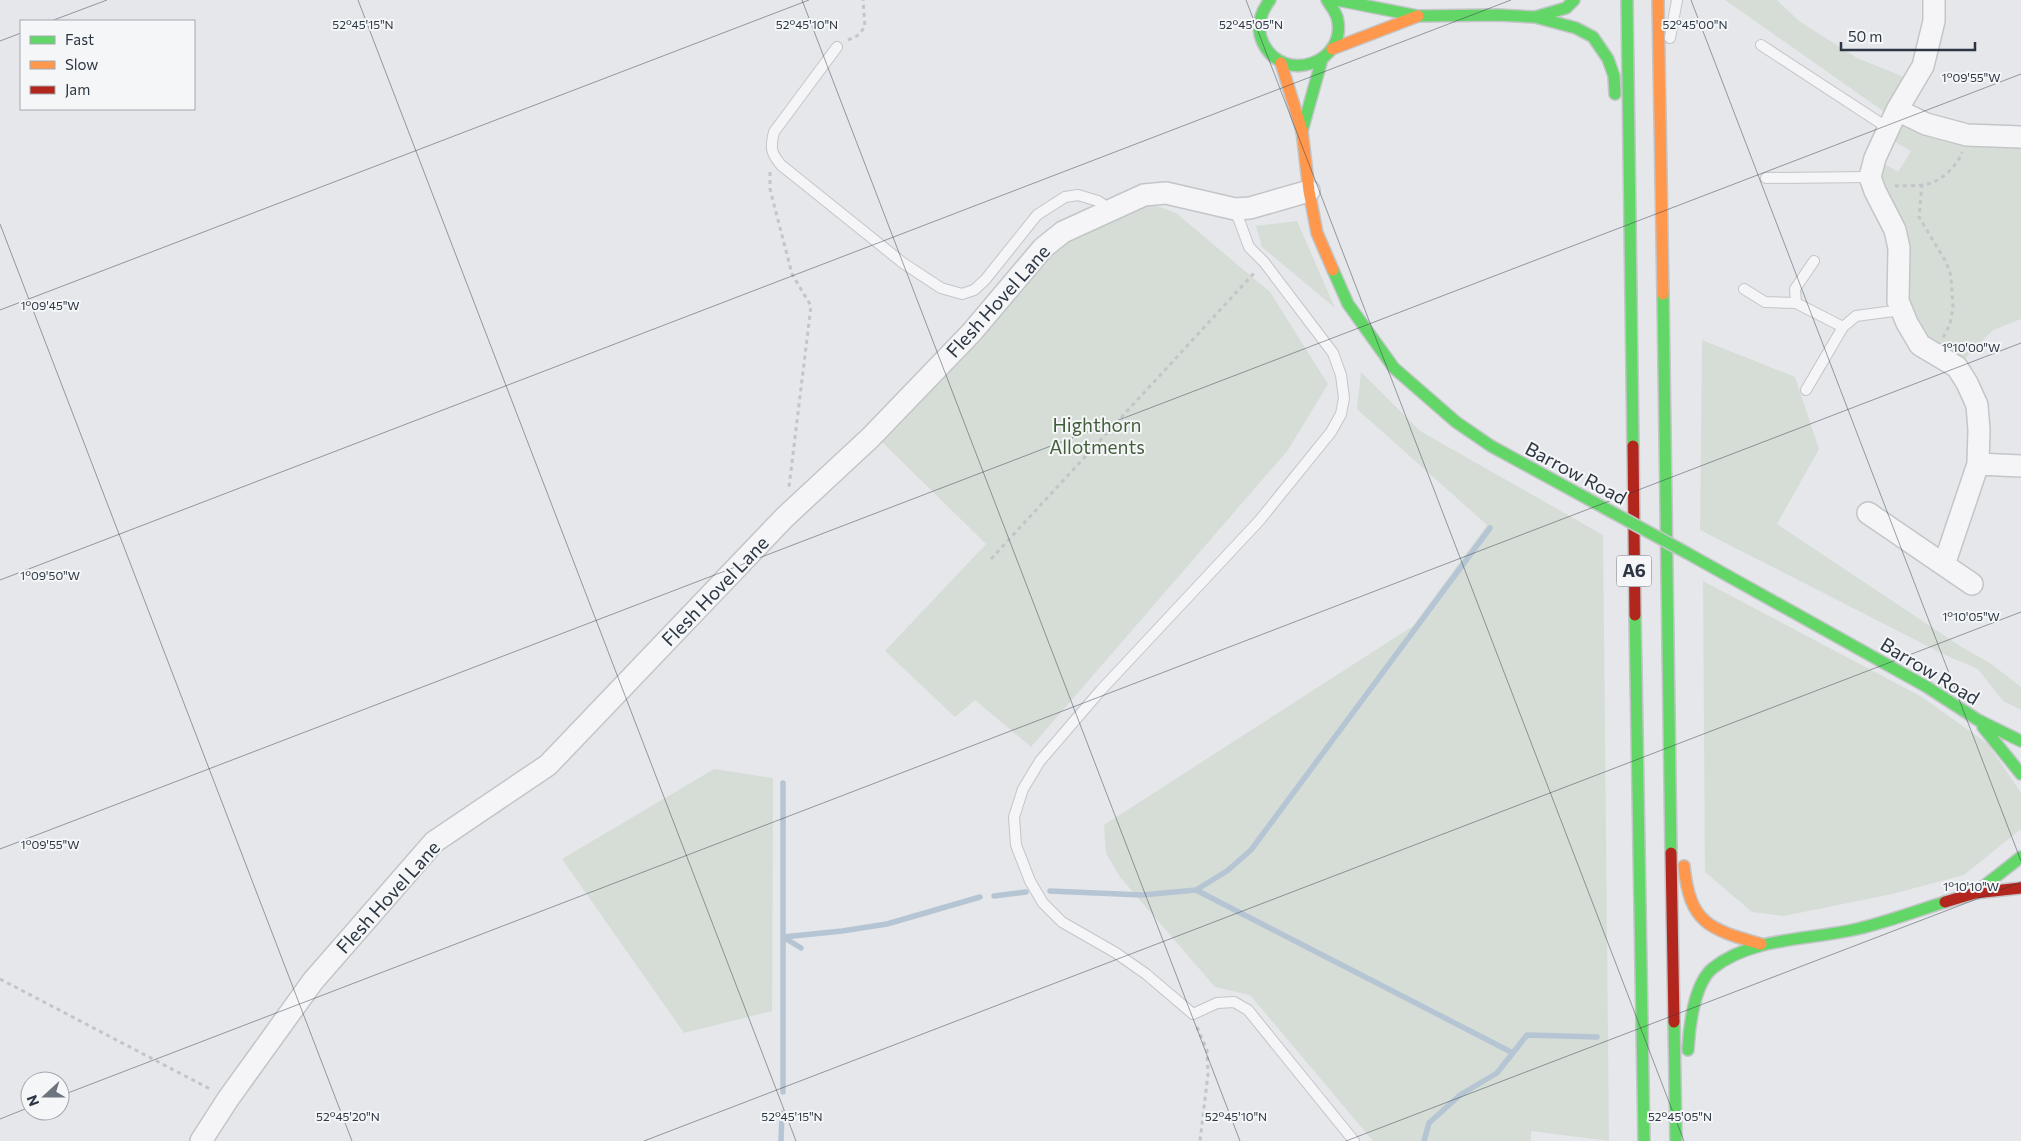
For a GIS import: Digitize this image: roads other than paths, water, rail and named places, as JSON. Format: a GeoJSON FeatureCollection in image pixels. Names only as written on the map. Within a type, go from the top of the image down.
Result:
{"type":"FeatureCollection","features":[{"type":"Feature","properties":{"kind":"main road"},"geometry":{"type":"LineString","coordinates":[[1266,3],[1259,25],[1260,39],[1270,55],[1281,63],[1298,67],[1311,65],[1322,59],[1336,42],[1338,28],[1336,15],[1327,0]]}},
{"type":"Feature","properties":{"kind":"main road"},"geometry":{"type":"LineString","coordinates":[[1337,0],[1418,16],[1498,15],[1535,17],[1576,28],[1593,37],[1608,58],[1614,76],[1616,106]]}},
{"type":"Feature","properties":{"kind":"main road"},"geometry":{"type":"LineString","coordinates":[[1535,17],[1566,8],[1574,0]]}},
{"type":"Feature","properties":{"kind":"main road","name":"A6"},"geometry":{"type":"LineString","coordinates":[[1627,0],[1630,325],[1644,1141]]}},
{"type":"Feature","properties":{"kind":"main road","name":"A6"},"geometry":{"type":"LineString","coordinates":[[1658,0],[1667,684],[1676,1141]]}},
{"type":"Feature","properties":{"kind":"main road"},"geometry":{"type":"LineString","coordinates":[[1332,49],[1418,16]]}},
{"type":"Feature","properties":{"kind":"main road","name":"Barrow Road"},"geometry":{"type":"LineString","coordinates":[[1302,131],[1322,59]]}},
{"type":"Feature","properties":{"kind":"main road","name":"Barrow Road"},"geometry":{"type":"LineString","coordinates":[[1281,63],[1302,131],[1309,191],[1317,233],[1348,304],[1394,368],[1456,422],[1491,446],[1688,553],[1927,687],[1978,720],[2021,741]]}},
{"type":"Feature","properties":{"kind":"main road"},"geometry":{"type":"LineString","coordinates":[[1617,126],[1630,325]]}},
{"type":"Feature","properties":{"kind":"main road"},"geometry":{"type":"LineString","coordinates":[[1667,684],[1680,789],[1684,874],[1689,901],[1699,918],[1715,930],[1761,944]]}},
{"type":"Feature","properties":{"kind":"main road","name":"Barrow Road"},"geometry":{"type":"LineString","coordinates":[[1978,720],[2021,774]]}},
{"type":"Feature","properties":{"kind":"main road"},"geometry":{"type":"LineString","coordinates":[[1975,893],[2021,857]]}},
{"type":"Feature","properties":{"kind":"main road"},"geometry":{"type":"LineString","coordinates":[[1688,1057],[1689,1031],[1697,992],[1711,969],[1734,955],[1761,944],[1805,940],[1858,929],[1975,893],[2021,888]]}},
{"type":"Feature","properties":{"kind":"main road"},"geometry":{"type":"LineString","coordinates":[[1683,1141],[1687,1102]]}},
{"type":"Feature","properties":{"kind":"street"},"geometry":{"type":"LineString","coordinates":[[1934,0],[1934,21],[1923,66],[1893,119],[1875,158],[1870,178],[1895,230],[1900,248],[1898,301],[1902,310],[1920,344],[1957,367],[1977,405],[1979,430],[1978,464],[1944,565]]}},
{"type":"Feature","properties":{"kind":"street"},"geometry":{"type":"LineString","coordinates":[[1893,119],[1926,124],[1967,135],[2021,137]]}},
{"type":"Feature","properties":{"kind":"street","name":"Flesh Hovel Lane"},"geometry":{"type":"LineString","coordinates":[[201,1141],[228,1099],[313,981],[434,842],[548,765],[785,517],[870,438],[972,332],[1043,248],[1062,232],[1144,195],[1166,193],[1235,209],[1250,208],[1309,191]]}},
{"type":"Feature","properties":{"kind":"street"},"geometry":{"type":"LineString","coordinates":[[1978,464],[2021,466]]}},
{"type":"Feature","properties":{"kind":"street"},"geometry":{"type":"LineString","coordinates":[[1868,513],[1972,584]]}},
{"type":"Feature","properties":{"kind":"lane"},"geometry":{"type":"LineString","coordinates":[[1660,89],[1678,0]]}},
{"type":"Feature","properties":{"kind":"lane"},"geometry":{"type":"LineString","coordinates":[[1761,45],[1893,119]]}},
{"type":"Feature","properties":{"kind":"lane"},"geometry":{"type":"LineString","coordinates":[[837,47],[774,132],[770,146],[775,158],[781,165],[903,262],[941,288],[962,294],[974,290],[985,280],[1038,215],[1065,197],[1078,195],[1098,201],[1111,210]]}},
{"type":"Feature","properties":{"kind":"lane"},"geometry":{"type":"LineString","coordinates":[[1766,178],[1870,178]]}},
{"type":"Feature","properties":{"kind":"lane"},"geometry":{"type":"LineString","coordinates":[[1235,209],[1249,247],[1264,262],[1333,353],[1341,375],[1344,398],[1340,414],[1331,432],[1259,521],[1101,690],[1040,761],[1023,789],[1014,816],[1016,845],[1030,881],[1043,903],[1062,922],[1116,953],[1146,974],[1193,1014],[1217,1003],[1234,1002],[1248,1010],[1354,1141]]}},
{"type":"Feature","properties":{"kind":"lane"},"geometry":{"type":"LineString","coordinates":[[1796,303],[1795,289],[1814,261]]}},
{"type":"Feature","properties":{"kind":"lane"},"geometry":{"type":"LineString","coordinates":[[1744,289],[1765,302],[1796,303],[1843,327]]}},
{"type":"Feature","properties":{"kind":"lane"},"geometry":{"type":"LineString","coordinates":[[1806,390],[1843,327],[1856,316],[1902,310]]}},
{"type":"Feature","properties":{"kind":"waterway"},"geometry":{"type":"LineString","coordinates":[[1050,891],[1142,895],[1196,890],[1227,871],[1251,850],[1490,528]]}},
{"type":"Feature","properties":{"kind":"waterway"},"geometry":{"type":"LineString","coordinates":[[783,783],[783,1092]]}},
{"type":"Feature","properties":{"kind":"waterway"},"geometry":{"type":"LineString","coordinates":[[1196,890],[1513,1053]]}},
{"type":"Feature","properties":{"kind":"waterway"},"geometry":{"type":"LineString","coordinates":[[994,896],[1026,892]]}},
{"type":"Feature","properties":{"kind":"waterway"},"geometry":{"type":"LineString","coordinates":[[801,948],[783,937],[887,924],[980,897]]}},
{"type":"Feature","properties":{"kind":"waterway"},"geometry":{"type":"LineString","coordinates":[[1424,1141],[1429,1123],[1460,1095],[1497,1073],[1527,1035],[1597,1037]]}},
{"type":"Feature","properties":{"kind":"waterway"},"geometry":{"type":"LineString","coordinates":[[781,1141],[782,1113]]}},
{"type":"Feature","properties":{"kind":"park label","name":"Highthorn Allotments"},"geometry":{"type":"Point","coordinates":[1097,436]}}]}
